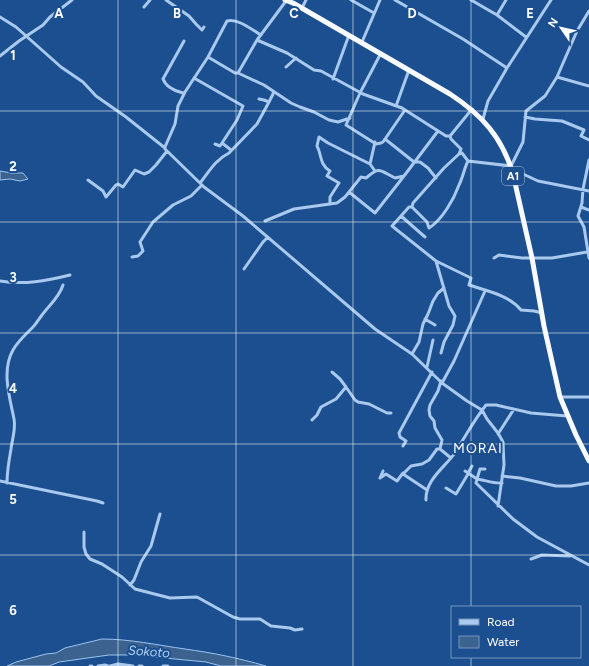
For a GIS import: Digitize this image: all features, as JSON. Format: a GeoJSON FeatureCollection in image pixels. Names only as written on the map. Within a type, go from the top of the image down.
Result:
{"type":"FeatureCollection","features":[{"type":"Feature","properties":{"kind":"highway","name":"A1"},"geometry":{"type":"LineString","coordinates":[[286,0],[293,1],[302,8],[450,94],[472,109],[483,119],[498,139],[511,166],[514,177],[560,396],[567,416],[589,461]]}},
{"type":"Feature","properties":{"kind":"street"},"geometry":{"type":"LineString","coordinates":[[0,56],[43,25],[72,0]]}},
{"type":"Feature","properties":{"kind":"street"},"geometry":{"type":"LineString","coordinates":[[144,7],[150,0]]}},
{"type":"Feature","properties":{"kind":"street"},"geometry":{"type":"LineString","coordinates":[[166,0],[189,16],[199,28],[202,30],[204,27]]}},
{"type":"Feature","properties":{"kind":"street"},"geometry":{"type":"LineString","coordinates":[[238,73],[257,40],[286,0]]}},
{"type":"Feature","properties":{"kind":"street"},"geometry":{"type":"LineString","coordinates":[[302,8],[306,0]]}},
{"type":"Feature","properties":{"kind":"street"},"geometry":{"type":"LineString","coordinates":[[352,0],[374,13]]}},
{"type":"Feature","properties":{"kind":"street"},"geometry":{"type":"LineString","coordinates":[[362,42],[380,0]]}},
{"type":"Feature","properties":{"kind":"street"},"geometry":{"type":"LineString","coordinates":[[395,0],[463,39],[507,68]]}},
{"type":"Feature","properties":{"kind":"street"},"geometry":{"type":"LineString","coordinates":[[471,0],[497,15],[526,37]]}},
{"type":"Feature","properties":{"kind":"street"},"geometry":{"type":"LineString","coordinates":[[497,15],[506,0]]}},
{"type":"Feature","properties":{"kind":"street"},"geometry":{"type":"LineString","coordinates":[[483,119],[488,101],[526,37],[551,0]]}},
{"type":"Feature","properties":{"kind":"street"},"geometry":{"type":"LineString","coordinates":[[459,154],[462,153],[468,161],[511,166],[523,142],[525,117],[528,109],[545,96],[556,77],[572,41],[589,12]]}},
{"type":"Feature","properties":{"kind":"street"},"geometry":{"type":"LineString","coordinates":[[0,17],[16,27],[47,52],[61,67],[83,82],[96,96],[126,117],[166,150],[201,184],[236,210],[375,329],[412,354],[442,382],[467,401],[482,410],[503,442],[504,452],[502,483],[498,506]]}},
{"type":"Feature","properties":{"kind":"street"},"geometry":{"type":"LineString","coordinates":[[88,180],[103,191],[106,197],[116,185],[118,184],[123,187],[135,170],[144,174],[149,172],[166,150],[175,124],[178,106],[184,92],[208,57],[227,21],[242,24],[261,35]]}},
{"type":"Feature","properties":{"kind":"street"},"geometry":{"type":"LineString","coordinates":[[334,79],[349,35]]}},
{"type":"Feature","properties":{"kind":"street"},"geometry":{"type":"LineString","coordinates":[[257,40],[296,58],[314,70],[321,71],[360,93],[405,110],[446,136],[450,136],[461,149],[459,154],[444,168],[412,207],[409,208],[392,226],[436,261],[471,278],[469,285],[504,297],[516,304],[520,310],[542,313]]}},
{"type":"Feature","properties":{"kind":"street"},"geometry":{"type":"LineString","coordinates":[[184,41],[163,79],[164,83],[170,88],[184,92]]}},
{"type":"Feature","properties":{"kind":"street"},"geometry":{"type":"LineString","coordinates":[[381,53],[360,93],[346,125],[375,142],[381,143],[405,110]]}},
{"type":"Feature","properties":{"kind":"street"},"geometry":{"type":"LineString","coordinates":[[208,57],[235,73],[264,85],[300,108],[314,112],[329,120],[338,122],[350,118]]}},
{"type":"Feature","properties":{"kind":"street"},"geometry":{"type":"LineString","coordinates":[[286,67],[296,58]]}},
{"type":"Feature","properties":{"kind":"street"},"geometry":{"type":"LineString","coordinates":[[396,106],[409,70]]}},
{"type":"Feature","properties":{"kind":"street"},"geometry":{"type":"LineString","coordinates":[[556,77],[589,86]]}},
{"type":"Feature","properties":{"kind":"street"},"geometry":{"type":"LineString","coordinates":[[194,78],[243,106],[237,120],[220,146],[215,144]]}},
{"type":"Feature","properties":{"kind":"street"},"geometry":{"type":"LineString","coordinates":[[132,257],[138,256],[143,251],[140,242],[153,222],[173,205],[191,196],[201,184],[209,169],[232,150],[257,124],[274,92]]}},
{"type":"Feature","properties":{"kind":"street"},"geometry":{"type":"LineString","coordinates":[[259,99],[269,102]]}},
{"type":"Feature","properties":{"kind":"street"},"geometry":{"type":"LineString","coordinates":[[450,136],[472,109]]}},
{"type":"Feature","properties":{"kind":"street"},"geometry":{"type":"LineString","coordinates":[[525,117],[562,121],[584,130],[581,136],[589,140]]}},
{"type":"Feature","properties":{"kind":"street"},"geometry":{"type":"LineString","coordinates":[[349,192],[375,213],[438,131]]}},
{"type":"Feature","properties":{"kind":"street"},"geometry":{"type":"LineString","coordinates":[[330,203],[330,197],[338,183],[327,176],[330,171],[325,168],[321,162],[317,146],[319,137],[370,164],[375,171]]}},
{"type":"Feature","properties":{"kind":"street"},"geometry":{"type":"LineString","coordinates":[[385,139],[414,162],[420,162],[428,168],[436,178]]}},
{"type":"Feature","properties":{"kind":"street"},"geometry":{"type":"LineString","coordinates":[[370,164],[375,142]]}},
{"type":"Feature","properties":{"kind":"street"},"geometry":{"type":"LineString","coordinates":[[222,143],[232,150]]}},
{"type":"Feature","properties":{"kind":"street"},"geometry":{"type":"LineString","coordinates":[[589,160],[579,218],[584,227],[589,258]]}},
{"type":"Feature","properties":{"kind":"street"},"geometry":{"type":"LineString","coordinates":[[412,207],[427,222],[429,228],[433,226],[454,197],[468,161]]}},
{"type":"Feature","properties":{"kind":"street"},"geometry":{"type":"LineString","coordinates":[[265,221],[294,209],[337,203],[349,192],[361,177],[366,178],[375,171],[380,170],[395,178],[404,176]]}},
{"type":"Feature","properties":{"kind":"street"},"geometry":{"type":"LineString","coordinates":[[514,177],[523,174],[538,181],[589,191]]}},
{"type":"Feature","properties":{"kind":"street"},"geometry":{"type":"LineString","coordinates":[[581,207],[589,210]]}},
{"type":"Feature","properties":{"kind":"street"},"geometry":{"type":"LineString","coordinates":[[401,216],[425,237]]}},
{"type":"Feature","properties":{"kind":"street"},"geometry":{"type":"LineString","coordinates":[[584,227],[589,230]]}},
{"type":"Feature","properties":{"kind":"street"},"geometry":{"type":"LineString","coordinates":[[244,270],[268,237]]}},
{"type":"Feature","properties":{"kind":"street"},"geometry":{"type":"LineString","coordinates":[[494,258],[499,255],[552,258],[587,252]]}},
{"type":"Feature","properties":{"kind":"street"},"geometry":{"type":"LineString","coordinates":[[436,261],[449,306],[455,316],[453,326],[444,342],[441,353]]}},
{"type":"Feature","properties":{"kind":"street"},"geometry":{"type":"LineString","coordinates":[[0,281],[14,284],[43,282],[70,275]]}},
{"type":"Feature","properties":{"kind":"street"},"geometry":{"type":"LineString","coordinates":[[7,483],[15,421],[9,399],[9,389],[6,376],[8,360],[24,335],[34,326],[60,293],[63,285]]}},
{"type":"Feature","properties":{"kind":"street"},"geometry":{"type":"LineString","coordinates":[[412,354],[419,342],[425,319],[430,310],[432,301],[438,292],[444,288]]}},
{"type":"Feature","properties":{"kind":"street"},"geometry":{"type":"LineString","coordinates":[[383,471],[380,478],[386,474],[397,481],[411,466],[422,464],[429,460],[438,449],[440,449],[442,440],[435,428],[434,421],[430,416],[430,405],[454,361],[485,291]]}},
{"type":"Feature","properties":{"kind":"street"},"geometry":{"type":"LineString","coordinates":[[425,319],[435,325]]}},
{"type":"Feature","properties":{"kind":"street"},"geometry":{"type":"LineString","coordinates":[[427,367],[433,340]]}},
{"type":"Feature","properties":{"kind":"street"},"geometry":{"type":"LineString","coordinates":[[332,372],[340,379],[355,400],[370,404],[387,413],[391,413]]}},
{"type":"Feature","properties":{"kind":"street"},"geometry":{"type":"LineString","coordinates":[[403,446],[406,441],[400,437],[399,433],[432,372]]}},
{"type":"Feature","properties":{"kind":"street"},"geometry":{"type":"LineString","coordinates":[[312,420],[317,415],[321,407],[336,399],[346,387]]}},
{"type":"Feature","properties":{"kind":"street"},"geometry":{"type":"LineString","coordinates":[[560,396],[589,397]]}},
{"type":"Feature","properties":{"kind":"street"},"geometry":{"type":"LineString","coordinates":[[426,500],[427,490],[435,477],[451,458],[482,410],[488,405],[531,413],[567,416]]}},
{"type":"Feature","properties":{"kind":"street"},"geometry":{"type":"LineString","coordinates":[[498,434],[514,409]]}},
{"type":"Feature","properties":{"kind":"street"},"geometry":{"type":"LineString","coordinates":[[440,449],[451,458]]}},
{"type":"Feature","properties":{"kind":"street"},"geometry":{"type":"LineString","coordinates":[[446,488],[456,494],[472,466]]}},
{"type":"Feature","properties":{"kind":"street"},"geometry":{"type":"LineString","coordinates":[[485,469],[480,469],[476,483],[513,520],[537,537],[589,564]]}},
{"type":"Feature","properties":{"kind":"street"},"geometry":{"type":"LineString","coordinates":[[467,473],[477,479],[491,481],[496,484],[502,483]]}},
{"type":"Feature","properties":{"kind":"street"},"geometry":{"type":"LineString","coordinates":[[403,474],[427,490]]}},
{"type":"Feature","properties":{"kind":"street"},"geometry":{"type":"LineString","coordinates":[[502,476],[520,478],[556,486],[571,486],[589,483]]}},
{"type":"Feature","properties":{"kind":"street"},"geometry":{"type":"LineString","coordinates":[[0,481],[103,503]]}},
{"type":"Feature","properties":{"kind":"street"},"geometry":{"type":"LineString","coordinates":[[130,585],[134,580],[140,562],[150,546],[160,514]]}},
{"type":"Feature","properties":{"kind":"street"},"geometry":{"type":"LineString","coordinates":[[84,532],[84,547],[86,554],[90,559],[102,564],[122,577],[137,590],[170,598],[197,597],[233,617],[240,619],[260,619],[271,626],[295,630],[302,629]]}},
{"type":"Feature","properties":{"kind":"street"},"geometry":{"type":"LineString","coordinates":[[531,560],[542,555],[573,556]]}},
{"type":"Feature","properties":{"kind":"street"},"geometry":{"type":"LineString","coordinates":[[98,666],[132,666]]}},
{"type":"Feature","properties":{"kind":"street"},"geometry":{"type":"LineString","coordinates":[[163,666],[168,666]]}},
{"type":"Feature","properties":{"kind":"water"},"geometry":{"type":"Polygon","coordinates":[[[0,171],[23,173],[28,179],[20,181],[10,179],[0,180],[0,171]]]}},
{"type":"Feature","properties":{"kind":"water","name":"Sokoto"},"geometry":{"type":"Polygon","coordinates":[[[102,639],[133,641],[206,652],[266,666],[221,666],[206,662],[134,655],[109,655],[59,662],[49,666],[7,666],[46,654],[56,653],[65,648],[102,639]]]}},
{"type":"Feature","properties":{"kind":"district","name":"MORAI"},"geometry":{"type":"Point","coordinates":[478,448]}}]}
